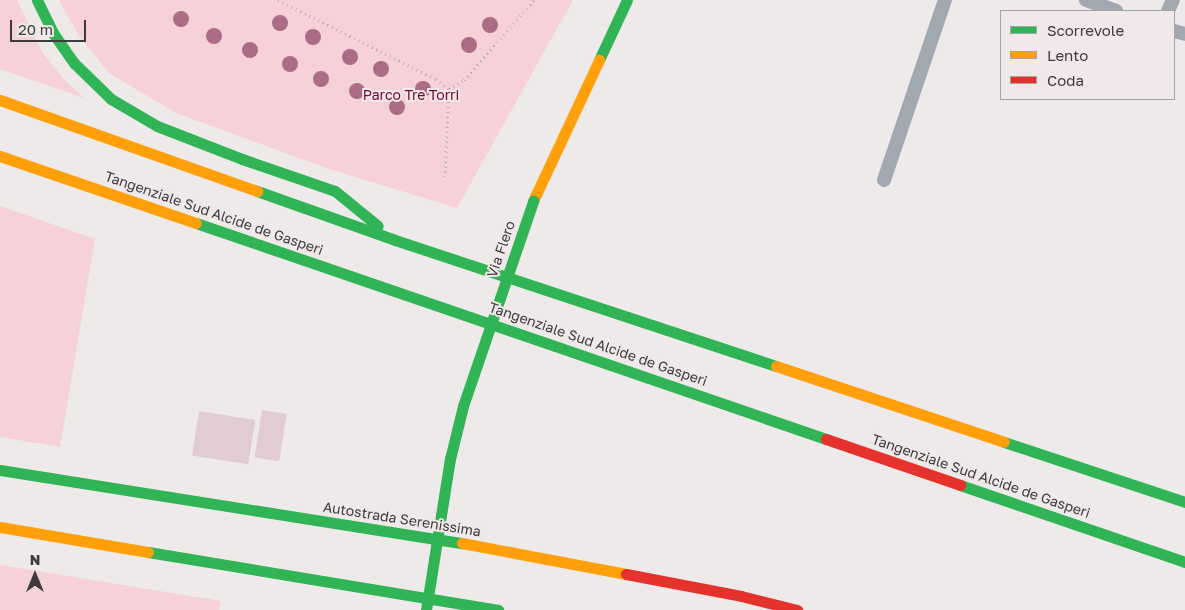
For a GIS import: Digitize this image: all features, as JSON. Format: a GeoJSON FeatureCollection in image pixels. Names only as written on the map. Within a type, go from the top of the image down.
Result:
{"type":"FeatureCollection","features":[{"type":"Feature","properties":{"kind":"main road"},"geometry":{"type":"LineString","coordinates":[[37,0],[53,34],[74,63],[110,99],[158,126],[242,159],[335,191],[395,240]]}},
{"type":"Feature","properties":{"kind":"main road","name":"Via Flero"},"geometry":{"type":"LineString","coordinates":[[426,610],[450,459],[463,406],[533,201],[627,0]]}},
{"type":"Feature","properties":{"kind":"main road"},"geometry":{"type":"LineString","coordinates":[[0,100],[395,240],[1185,502]]}},
{"type":"Feature","properties":{"kind":"main road","name":"Tangenziale Sud Alcide de Gasperi"},"geometry":{"type":"LineString","coordinates":[[0,156],[1185,562]]}},
{"type":"Feature","properties":{"kind":"main road","name":"Autostrada Serenissima"},"geometry":{"type":"LineString","coordinates":[[0,470],[454,542],[741,596],[797,610]]}},
{"type":"Feature","properties":{"kind":"main road"},"geometry":{"type":"LineString","coordinates":[[0,527],[498,610]]}},
{"type":"Feature","properties":{"kind":"lane"},"geometry":{"type":"LineString","coordinates":[[884,180],[945,0]]}},
{"type":"Feature","properties":{"kind":"lane"},"geometry":{"type":"LineString","coordinates":[[1086,0],[1113,10]]}},
{"type":"Feature","properties":{"kind":"path"},"geometry":{"type":"LineString","coordinates":[[278,0],[436,79],[449,89]]}},
{"type":"Feature","properties":{"kind":"path"},"geometry":{"type":"LineString","coordinates":[[449,89],[464,80],[534,0]]}},
{"type":"Feature","properties":{"kind":"path"},"geometry":{"type":"LineString","coordinates":[[445,177],[449,89]]}},
{"type":"Feature","properties":{"kind":"green space"},"geometry":{"type":"Polygon","coordinates":[[[0,0],[17,0],[42,52],[63,78],[84,98],[0,69],[0,0]]]}},
{"type":"Feature","properties":{"kind":"green space","name":"Parco Tre Torri"},"geometry":{"type":"Polygon","coordinates":[[[59,0],[573,0],[457,208],[329,169],[176,113],[109,73],[79,36],[59,0]]]}},
{"type":"Feature","properties":{"kind":"green space"},"geometry":{"type":"Polygon","coordinates":[[[0,206],[95,239],[60,447],[0,437],[0,206]]]}},
{"type":"Feature","properties":{"kind":"green space"},"geometry":{"type":"Polygon","coordinates":[[[0,565],[221,601],[219,610],[0,610],[0,565]]]}},
{"type":"Feature","properties":{"kind":"building"},"geometry":{"type":"Polygon","coordinates":[[[262,410],[287,414],[279,461],[254,457],[262,410]]]}},
{"type":"Feature","properties":{"kind":"building"},"geometry":{"type":"Polygon","coordinates":[[[199,411],[255,420],[248,464],[192,455],[199,411]]]}},
{"type":"Feature","properties":{"kind":"traffic: fast"},"geometry":{"type":"LineString","coordinates":[[37,0],[53,33],[74,63],[111,99],[157,126],[242,159],[335,191],[378,226]]}},
{"type":"Feature","properties":{"kind":"traffic: fast"},"geometry":{"type":"LineString","coordinates":[[599,60],[627,0]]}},
{"type":"Feature","properties":{"kind":"traffic: fast"},"geometry":{"type":"LineString","coordinates":[[257,191],[395,240],[776,366]]}},
{"type":"Feature","properties":{"kind":"traffic: fast"},"geometry":{"type":"LineString","coordinates":[[463,406],[533,201]]}},
{"type":"Feature","properties":{"kind":"traffic: fast"},"geometry":{"type":"LineString","coordinates":[[196,223],[826,439]]}},
{"type":"Feature","properties":{"kind":"traffic: fast"},"geometry":{"type":"LineString","coordinates":[[450,459],[463,406]]}},
{"type":"Feature","properties":{"kind":"traffic: fast"},"geometry":{"type":"LineString","coordinates":[[1004,442],[1185,502]]}},
{"type":"Feature","properties":{"kind":"traffic: fast"},"geometry":{"type":"LineString","coordinates":[[426,610],[450,459]]}},
{"type":"Feature","properties":{"kind":"traffic: fast"},"geometry":{"type":"LineString","coordinates":[[0,470],[462,543]]}},
{"type":"Feature","properties":{"kind":"traffic: fast"},"geometry":{"type":"LineString","coordinates":[[960,485],[1185,562]]}},
{"type":"Feature","properties":{"kind":"traffic: fast"},"geometry":{"type":"LineString","coordinates":[[148,552],[498,610]]}},
{"type":"Feature","properties":{"kind":"traffic: slow"},"geometry":{"type":"LineString","coordinates":[[533,201],[599,60]]}},
{"type":"Feature","properties":{"kind":"traffic: slow"},"geometry":{"type":"LineString","coordinates":[[0,100],[257,191]]}},
{"type":"Feature","properties":{"kind":"traffic: slow"},"geometry":{"type":"LineString","coordinates":[[0,156],[196,223]]}},
{"type":"Feature","properties":{"kind":"traffic: slow"},"geometry":{"type":"LineString","coordinates":[[776,366],[1004,442]]}},
{"type":"Feature","properties":{"kind":"traffic: slow"},"geometry":{"type":"LineString","coordinates":[[0,527],[148,552]]}},
{"type":"Feature","properties":{"kind":"traffic: slow"},"geometry":{"type":"LineString","coordinates":[[462,543],[626,574]]}},
{"type":"Feature","properties":{"kind":"traffic: jam"},"geometry":{"type":"LineString","coordinates":[[826,439],[960,485]]}},
{"type":"Feature","properties":{"kind":"traffic: jam"},"geometry":{"type":"LineString","coordinates":[[626,574],[741,596],[797,610]]}}]}
